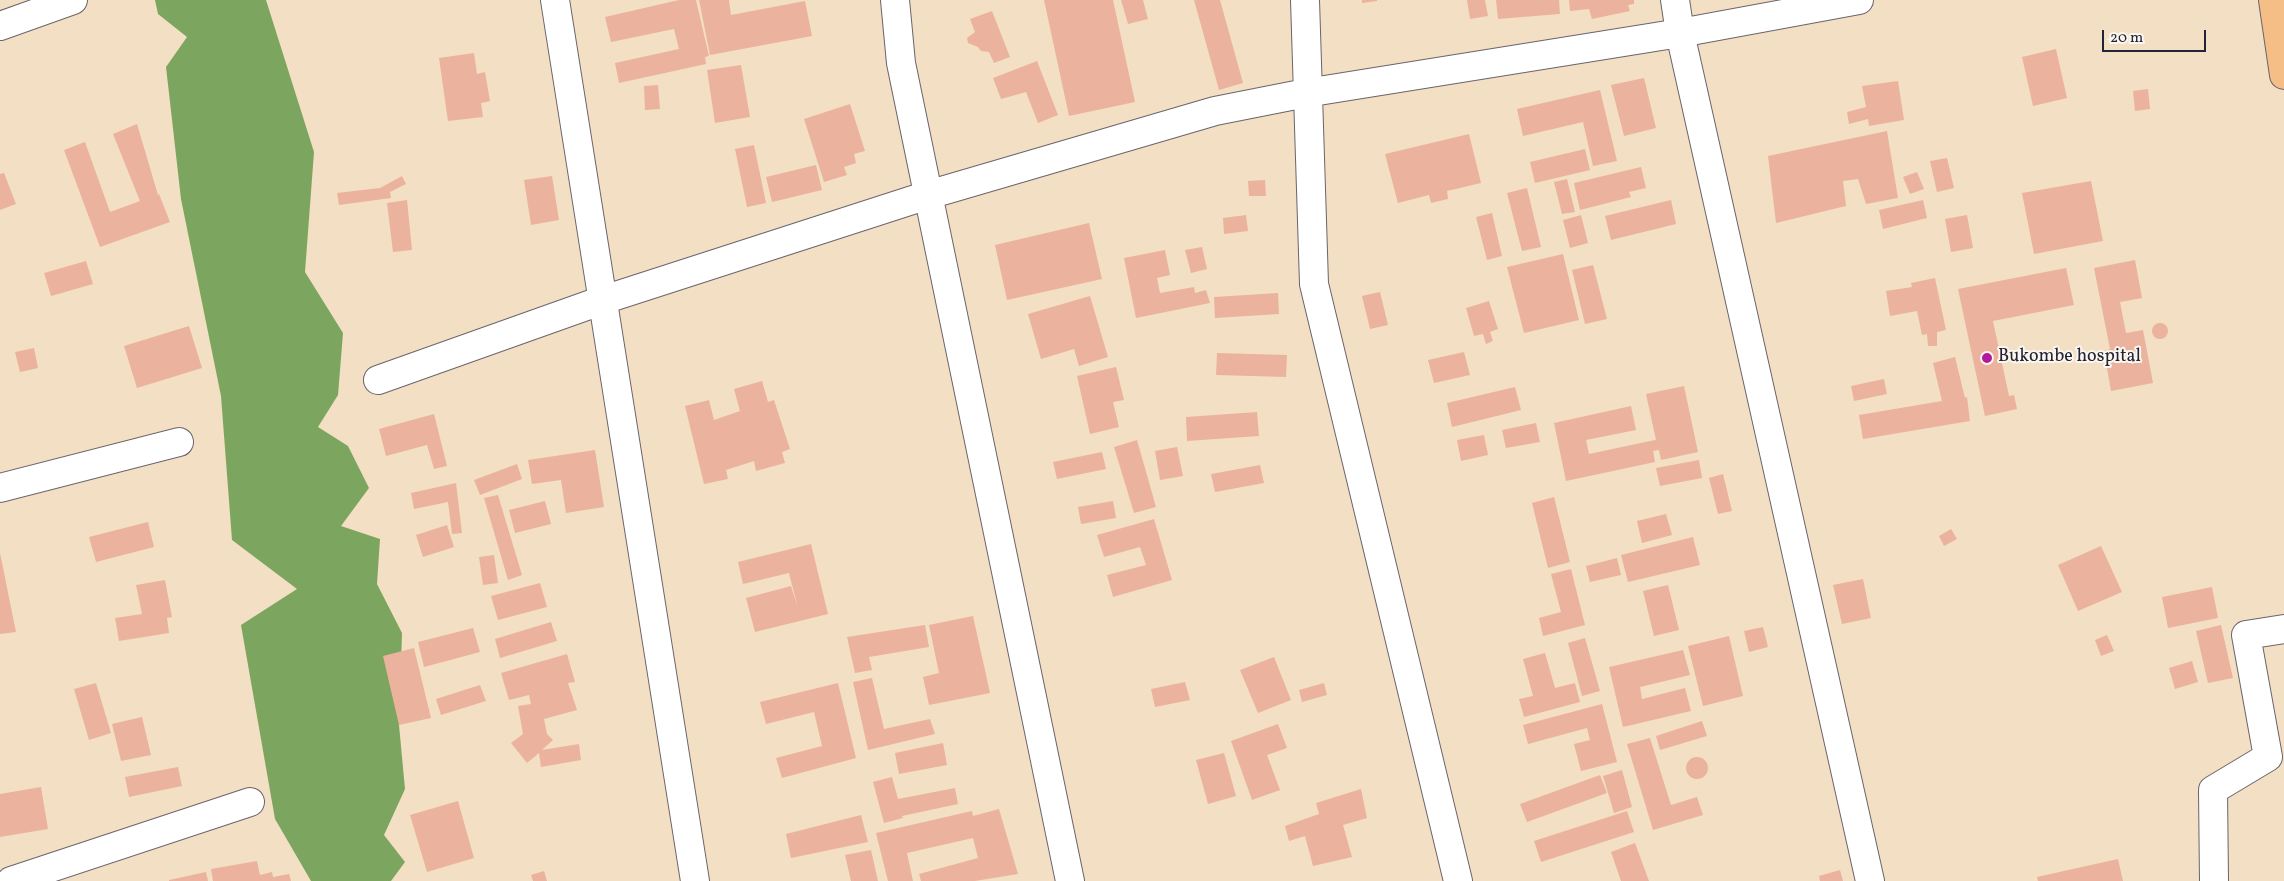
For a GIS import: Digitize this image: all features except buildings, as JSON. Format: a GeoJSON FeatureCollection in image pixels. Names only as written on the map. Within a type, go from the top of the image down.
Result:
{"type":"FeatureCollection","features":[{"type":"Feature","properties":{"kind":"highway"},"geometry":{"type":"LineString","coordinates":[[2273,0],[2284,75]]}},
{"type":"Feature","properties":{"kind":"street"},"geometry":{"type":"LineString","coordinates":[[0,26],[73,0]]}},
{"type":"Feature","properties":{"kind":"street"},"geometry":{"type":"LineString","coordinates":[[556,0],[695,881]]}},
{"type":"Feature","properties":{"kind":"street"},"geometry":{"type":"LineString","coordinates":[[895,0],[901,63],[1070,881]]}},
{"type":"Feature","properties":{"kind":"street"},"geometry":{"type":"LineString","coordinates":[[1305,0],[1306,93],[1314,284],[1458,881]]}},
{"type":"Feature","properties":{"kind":"street"},"geometry":{"type":"LineString","coordinates":[[1676,0],[1680,33],[1870,881]]}},
{"type":"Feature","properties":{"kind":"street"},"geometry":{"type":"LineString","coordinates":[[378,380],[603,300],[928,195],[1215,111],[1306,93],[1680,33],[1859,0]]}},
{"type":"Feature","properties":{"kind":"street"},"geometry":{"type":"LineString","coordinates":[[0,488],[180,442]]}},
{"type":"Feature","properties":{"kind":"street"},"geometry":{"type":"LineString","coordinates":[[2214,881],[2213,790],[2268,757],[2246,635],[2284,629]]}},
{"type":"Feature","properties":{"kind":"street"},"geometry":{"type":"LineString","coordinates":[[11,881],[250,802]]}},
{"type":"Feature","properties":{"kind":"green space"},"geometry":{"type":"Polygon","coordinates":[[[155,0],[266,0],[314,152],[305,272],[343,333],[338,395],[318,427],[348,446],[369,488],[341,526],[380,539],[377,584],[402,633],[399,725],[405,789],[384,835],[405,862],[391,881],[311,881],[275,819],[241,625],[297,589],[232,540],[221,396],[181,199],[166,67],[187,37],[158,14],[155,0]]]}},
{"type":"Feature","properties":{"kind":"place","name":"Bukombe hospital"},"geometry":{"type":"Point","coordinates":[1987,358]}}]}
